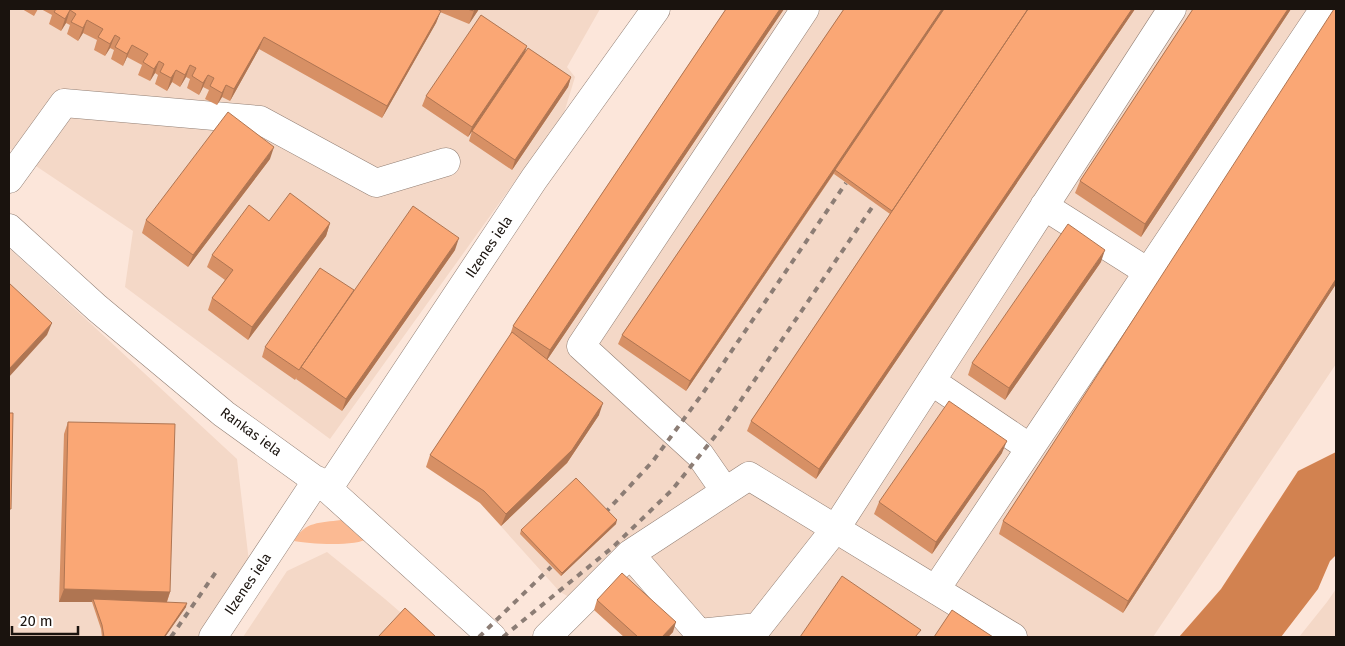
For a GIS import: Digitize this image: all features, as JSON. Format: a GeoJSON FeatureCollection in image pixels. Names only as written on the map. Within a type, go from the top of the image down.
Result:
{"type":"FeatureCollection","features":[{"type":"Feature","properties":{"kind":"street","name":"Ilzenes iela"},"geometry":{"type":"LineString","coordinates":[[213,637],[322,485],[534,179],[656,9]]}},
{"type":"Feature","properties":{"kind":"street"},"geometry":{"type":"LineString","coordinates":[[725,492],[700,455],[581,346],[805,9]]}},
{"type":"Feature","properties":{"kind":"street"},"geometry":{"type":"LineString","coordinates":[[630,554],[699,633],[758,627],[836,528],[1172,9]]}},
{"type":"Feature","properties":{"kind":"street"},"geometry":{"type":"LineString","coordinates":[[936,589],[1324,9]]}},
{"type":"Feature","properties":{"kind":"street"},"geometry":{"type":"LineString","coordinates":[[9,179],[64,102],[260,120],[376,184],[446,162]]}},
{"type":"Feature","properties":{"kind":"street"},"geometry":{"type":"LineString","coordinates":[[1044,206],[1148,272]]}},
{"type":"Feature","properties":{"kind":"street","name":"Rankas iela"},"geometry":{"type":"LineString","coordinates":[[9,228],[97,308],[217,408],[322,485],[492,637]]}},
{"type":"Feature","properties":{"kind":"street"},"geometry":{"type":"LineString","coordinates":[[931,380],[1030,448]]}},
{"type":"Feature","properties":{"kind":"street"},"geometry":{"type":"LineString","coordinates":[[547,637],[630,554],[749,476],[1013,637]]}},
{"type":"Feature","properties":{"kind":"shaded area"},"geometry":{"type":"Polygon","coordinates":[[[9,9],[600,9],[567,67],[575,77],[564,113],[330,439],[125,287],[133,231],[9,148],[9,9]]]}},
{"type":"Feature","properties":{"kind":"shaded area"},"geometry":{"type":"Polygon","coordinates":[[[730,9],[1336,9],[1336,364],[1153,637],[624,637],[594,610],[560,592],[480,503],[426,467],[730,9]]]}},
{"type":"Feature","properties":{"kind":"shaded area"},"geometry":{"type":"Polygon","coordinates":[[[9,248],[237,459],[249,562],[198,637],[9,637],[9,248]]]}},
{"type":"Feature","properties":{"kind":"shaded area"},"geometry":{"type":"Polygon","coordinates":[[[1336,452],[1336,555],[1330,561],[1318,589],[1281,637],[1179,637],[1221,589],[1298,471],[1336,452]]]}},
{"type":"Feature","properties":{"kind":"shaded area"},"geometry":{"type":"Polygon","coordinates":[[[346,520],[368,538],[363,541],[344,544],[294,541],[298,534],[308,526],[346,520]]]}},
{"type":"Feature","properties":{"kind":"shaded area"},"geometry":{"type":"Polygon","coordinates":[[[327,552],[429,637],[243,637],[287,571],[327,552]]]}},
{"type":"Feature","properties":{"kind":"shaded area"},"geometry":{"type":"Polygon","coordinates":[[[1336,589],[1336,637],[1299,637],[1327,602],[1336,589]]]}},
{"type":"Feature","properties":{"kind":"building"},"geometry":{"type":"Polygon","coordinates":[[[56,9],[437,9],[441,11],[387,106],[264,37],[234,89],[226,85],[222,93],[210,86],[214,78],[208,75],[203,83],[192,76],[196,68],[190,65],[185,75],[176,70],[171,78],[160,72],[164,64],[159,61],[154,69],[143,62],[148,54],[132,45],[127,54],[115,47],[120,38],[115,35],[110,44],[98,37],[103,29],[87,20],[83,28],[71,22],[76,14],[70,10],[65,19],[54,12],[56,9]]]}},
{"type":"Feature","properties":{"kind":"building"},"geometry":{"type":"Polygon","coordinates":[[[726,9],[780,9],[550,350],[513,326],[726,9]]]}},
{"type":"Feature","properties":{"kind":"building"},"geometry":{"type":"Polygon","coordinates":[[[844,9],[942,9],[690,381],[622,335],[844,9]]]}},
{"type":"Feature","properties":{"kind":"building"},"geometry":{"type":"Polygon","coordinates":[[[944,9],[1028,9],[892,211],[835,170],[944,9]]]}},
{"type":"Feature","properties":{"kind":"building"},"geometry":{"type":"Polygon","coordinates":[[[1028,9],[1132,9],[819,469],[751,421],[1028,9]]]}},
{"type":"Feature","properties":{"kind":"building"},"geometry":{"type":"Polygon","coordinates":[[[1193,9],[1288,9],[1145,224],[1080,181],[1193,9]]]}},
{"type":"Feature","properties":{"kind":"building"},"geometry":{"type":"Polygon","coordinates":[[[1334,9],[1336,9],[1336,279],[1128,601],[1003,521],[1334,9]]]}},
{"type":"Feature","properties":{"kind":"building"},"geometry":{"type":"Polygon","coordinates":[[[481,15],[527,46],[472,127],[426,96],[481,15]]]}},
{"type":"Feature","properties":{"kind":"building"},"geometry":{"type":"Polygon","coordinates":[[[528,48],[571,77],[515,160],[472,131],[528,48]]]}},
{"type":"Feature","properties":{"kind":"building"},"geometry":{"type":"Polygon","coordinates":[[[228,112],[274,147],[193,255],[146,220],[228,112]]]}},
{"type":"Feature","properties":{"kind":"building"},"geometry":{"type":"Polygon","coordinates":[[[290,193],[330,223],[252,327],[212,298],[233,270],[212,255],[249,205],[269,221],[290,193]]]}},
{"type":"Feature","properties":{"kind":"building"},"geometry":{"type":"Polygon","coordinates":[[[413,206],[459,238],[346,399],[301,367],[413,206]]]}},
{"type":"Feature","properties":{"kind":"building"},"geometry":{"type":"Polygon","coordinates":[[[1068,224],[1105,250],[1009,388],[972,363],[1068,224]]]}},
{"type":"Feature","properties":{"kind":"building"},"geometry":{"type":"Polygon","coordinates":[[[320,268],[354,290],[299,370],[265,347],[320,268]]]}},
{"type":"Feature","properties":{"kind":"building"},"geometry":{"type":"Polygon","coordinates":[[[9,283],[52,323],[9,369],[9,283]]]}},
{"type":"Feature","properties":{"kind":"building"},"geometry":{"type":"Polygon","coordinates":[[[512,332],[603,403],[572,450],[506,514],[484,491],[430,455],[512,332]]]}},
{"type":"Feature","properties":{"kind":"building"},"geometry":{"type":"Polygon","coordinates":[[[949,401],[1007,441],[936,542],[879,502],[949,401]]]}},
{"type":"Feature","properties":{"kind":"building"},"geometry":{"type":"Polygon","coordinates":[[[9,413],[13,413],[11,509],[9,509],[9,413]]]}},
{"type":"Feature","properties":{"kind":"building"},"geometry":{"type":"Polygon","coordinates":[[[68,422],[175,424],[170,592],[64,589],[68,422]]]}},
{"type":"Feature","properties":{"kind":"building"},"geometry":{"type":"Polygon","coordinates":[[[576,478],[617,520],[562,573],[521,530],[576,478]]]}},
{"type":"Feature","properties":{"kind":"building"},"geometry":{"type":"Polygon","coordinates":[[[622,573],[676,622],[662,637],[638,637],[597,600],[622,573]]]}},
{"type":"Feature","properties":{"kind":"building"},"geometry":{"type":"Polygon","coordinates":[[[842,576],[921,630],[915,637],[800,637],[842,576]]]}},
{"type":"Feature","properties":{"kind":"building"},"geometry":{"type":"Polygon","coordinates":[[[93,599],[187,603],[164,637],[104,637],[93,599]]]}},
{"type":"Feature","properties":{"kind":"building"},"geometry":{"type":"Polygon","coordinates":[[[405,608],[436,637],[378,637],[405,608]]]}},
{"type":"Feature","properties":{"kind":"building"},"geometry":{"type":"Polygon","coordinates":[[[952,610],[993,637],[934,637],[952,610]]]}},
{"type":"Feature","properties":{"kind":"railway"},"geometry":{"type":"LineString","coordinates":[[605,513],[653,461],[703,393],[846,183]]}},
{"type":"Feature","properties":{"kind":"railway"},"geometry":{"type":"LineString","coordinates":[[503,637],[613,547],[672,490],[724,425],[875,203]]}},
{"type":"Feature","properties":{"kind":"railway"},"geometry":{"type":"LineString","coordinates":[[479,637],[551,567]]}},
{"type":"Feature","properties":{"kind":"railway"},"geometry":{"type":"LineString","coordinates":[[171,637],[218,569]]}}]}
